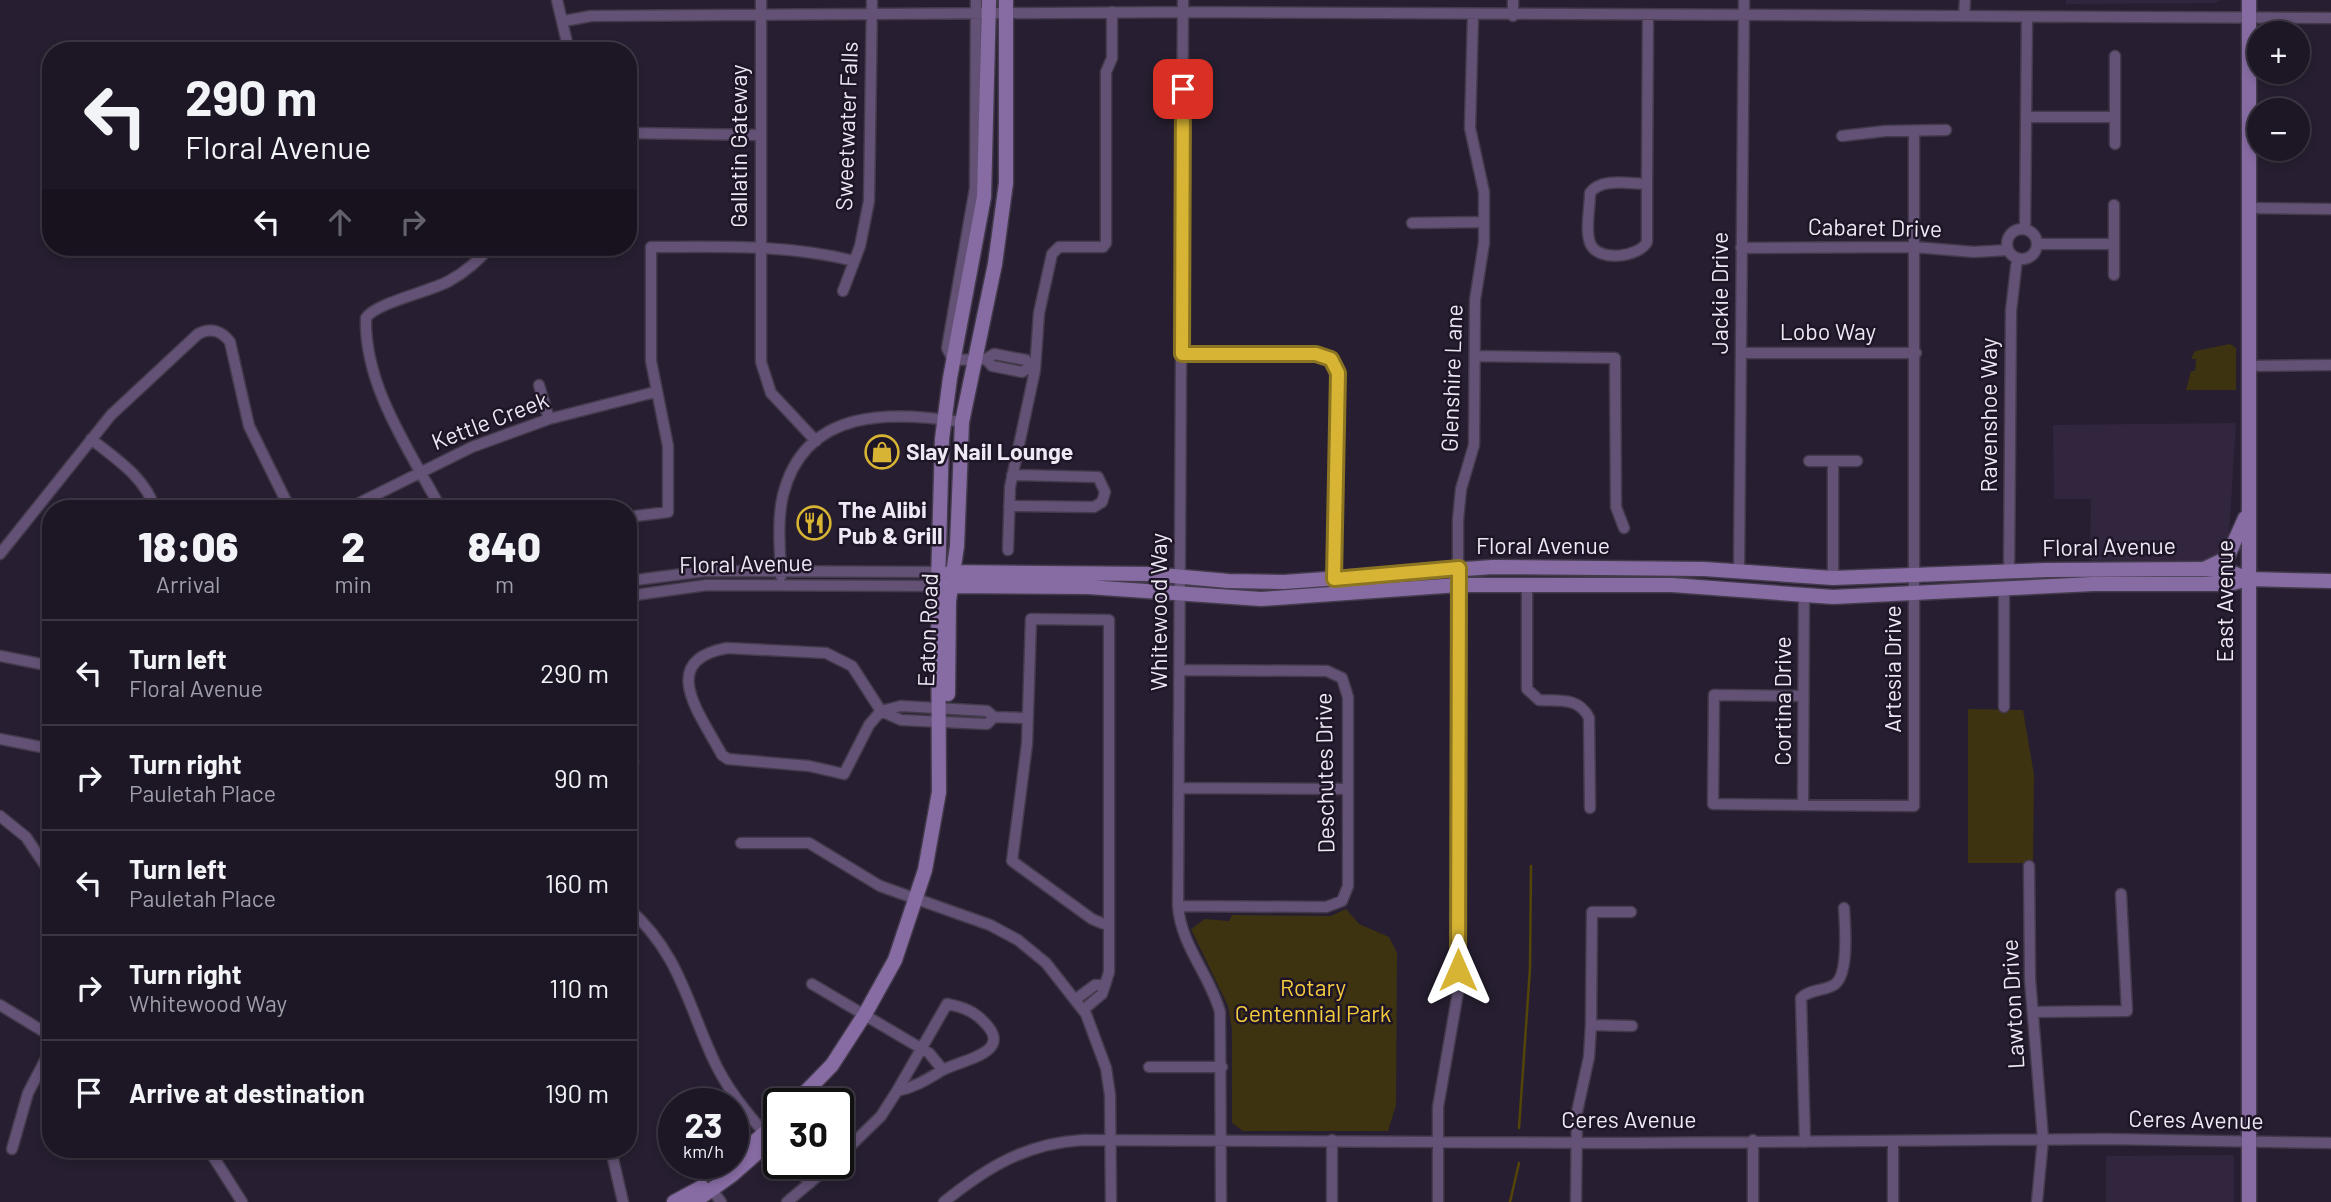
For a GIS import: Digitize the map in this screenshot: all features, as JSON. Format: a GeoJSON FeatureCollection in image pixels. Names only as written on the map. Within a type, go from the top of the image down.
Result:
{"type":"FeatureCollection","features":[{"type":"Feature","properties":{"kind":"street"},"geometry":{"type":"LineString","coordinates":[[557,0],[567,42]]}},
{"type":"Feature","properties":{"kind":"street","name":"Gallatin Gateway"},"geometry":{"type":"LineString","coordinates":[[761,0],[761,362],[765,378],[782,407],[816,442]]}},
{"type":"Feature","properties":{"kind":"street","name":"Sweetwater Falls"},"geometry":{"type":"LineString","coordinates":[[843,291],[855,261],[867,213],[872,175],[872,0]]}},
{"type":"Feature","properties":{"kind":"street","name":"Eaton Road"},"geometry":{"type":"LineString","coordinates":[[821,1088],[840,1065],[901,964],[944,806],[944,419],[984,197],[984,10],[976,0]]}},
{"type":"Feature","properties":{"kind":"street","name":"Whitewood Way"},"geometry":{"type":"LineString","coordinates":[[1183,0],[1178,906],[1186,942],[1220,1013],[1221,1202]]}},
{"type":"Feature","properties":{"kind":"street"},"geometry":{"type":"LineString","coordinates":[[1423,0],[1423,14]]}},
{"type":"Feature","properties":{"kind":"street"},"geometry":{"type":"LineString","coordinates":[[1513,0],[1513,16]]}},
{"type":"Feature","properties":{"kind":"street","name":"Jackie Drive"},"geometry":{"type":"LineString","coordinates":[[1739,571],[1744,0]]}},
{"type":"Feature","properties":{"kind":"street"},"geometry":{"type":"LineString","coordinates":[[1964,16],[1965,0]]}},
{"type":"Feature","properties":{"kind":"street","name":"East Avenue"},"geometry":{"type":"LineString","coordinates":[[2249,0],[2249,1202]]}},
{"type":"Feature","properties":{"kind":"street"},"geometry":{"type":"LineString","coordinates":[[564,22],[591,16],[872,16],[984,10],[1006,6],[1112,12],[1473,16],[2331,18]]}},
{"type":"Feature","properties":{"kind":"street","name":"Eaton Road"},"geometry":{"type":"LineString","coordinates":[[945,579],[957,546],[962,422],[981,359],[1006,183],[1006,6]]}},
{"type":"Feature","properties":{"kind":"street"},"geometry":{"type":"LineString","coordinates":[[1008,550],[1012,475],[1032,369],[1038,313],[1052,254],[1059,247],[1103,247],[1106,243],[1106,72],[1112,58],[1112,12]]}},
{"type":"Feature","properties":{"kind":"street"},"geometry":{"type":"LineString","coordinates":[[1647,184],[1607,183],[1594,188],[1590,193],[1589,239],[1595,250],[1600,253],[1630,254],[1644,248],[1647,242],[1648,15]]}},
{"type":"Feature","properties":{"kind":"street","name":"Glenshire Lane"},"geometry":{"type":"LineString","coordinates":[[1438,1202],[1440,1088],[1458,992],[1459,504],[1474,444],[1475,300],[1484,192],[1470,128],[1473,16]]}},
{"type":"Feature","properties":{"kind":"street"},"geometry":{"type":"LineString","coordinates":[[2025,229],[2027,17]]}},
{"type":"Feature","properties":{"kind":"street"},"geometry":{"type":"LineString","coordinates":[[2115,56],[2115,144]]}},
{"type":"Feature","properties":{"kind":"street"},"geometry":{"type":"LineString","coordinates":[[2026,117],[2114,117]]}},
{"type":"Feature","properties":{"kind":"street"},"geometry":{"type":"LineString","coordinates":[[1842,136],[1946,130]]}},
{"type":"Feature","properties":{"kind":"street","name":"Artesia Drive"},"geometry":{"type":"LineString","coordinates":[[1803,696],[1714,695],[1713,804],[1914,806],[1914,131]]}},
{"type":"Feature","properties":{"kind":"street"},"geometry":{"type":"LineString","coordinates":[[637,133],[760,135]]}},
{"type":"Feature","properties":{"kind":"street"},"geometry":{"type":"LineString","coordinates":[[2114,205],[2114,275]]}},
{"type":"Feature","properties":{"kind":"street"},"geometry":{"type":"LineString","coordinates":[[2250,208],[2331,209]]}},
{"type":"Feature","properties":{"kind":"street"},"geometry":{"type":"LineString","coordinates":[[1412,223],[1483,222]]}},
{"type":"Feature","properties":{"kind":"street"},"geometry":{"type":"LineString","coordinates":[[2025,229],[2034,234],[2037,244],[2029,258],[2017,259],[2008,250],[2007,240],[2012,232],[2025,229]]}},
{"type":"Feature","properties":{"kind":"street"},"geometry":{"type":"LineString","coordinates":[[2037,244],[2114,244]]}},
{"type":"Feature","properties":{"kind":"street"},"geometry":{"type":"LineString","coordinates":[[637,516],[668,512],[668,446],[655,392],[652,362],[651,247],[760,247],[824,254],[855,261]]}},
{"type":"Feature","properties":{"kind":"street","name":"Cabaret Drive"},"geometry":{"type":"LineString","coordinates":[[1741,248],[1914,247],[1974,252],[2008,250]]}},
{"type":"Feature","properties":{"kind":"street"},"geometry":{"type":"LineString","coordinates":[[436,500],[378,387],[365,342],[366,318],[369,313],[449,281],[471,267],[482,256]]}},
{"type":"Feature","properties":{"kind":"street","name":"Ravenshoe Way"},"geometry":{"type":"LineString","coordinates":[[2009,571],[2011,311],[2017,259]]}},
{"type":"Feature","properties":{"kind":"street"},"geometry":{"type":"LineString","coordinates":[[43,500],[134,390],[198,334],[219,331],[230,342],[249,426],[286,500]]}},
{"type":"Feature","properties":{"kind":"street","name":"Lobo Way"},"geometry":{"type":"LineString","coordinates":[[1741,353],[1916,353]]}},
{"type":"Feature","properties":{"kind":"street"},"geometry":{"type":"LineString","coordinates":[[1182,354],[1316,354],[1331,359],[1338,373],[1334,579]]}},
{"type":"Feature","properties":{"kind":"street"},"geometry":{"type":"LineString","coordinates":[[1475,356],[1615,358],[1616,507],[1624,528]]}},
{"type":"Feature","properties":{"kind":"street"},"geometry":{"type":"LineString","coordinates":[[953,360],[981,359],[992,366],[1022,373],[1032,369]]}},
{"type":"Feature","properties":{"kind":"street"},"geometry":{"type":"LineString","coordinates":[[2250,366],[2331,365]]}},
{"type":"Feature","properties":{"kind":"street"},"geometry":{"type":"LineString","coordinates":[[539,384],[549,419]]}},
{"type":"Feature","properties":{"kind":"street","name":"Kettle Creek"},"geometry":{"type":"LineString","coordinates":[[364,500],[420,470],[549,419],[655,392]]}},
{"type":"Feature","properties":{"kind":"street"},"geometry":{"type":"LineString","coordinates":[[781,586],[783,493],[800,460],[816,442],[839,425],[860,418],[888,415],[962,422]]}},
{"type":"Feature","properties":{"kind":"street"},"geometry":{"type":"LineString","coordinates":[[91,439],[133,473],[146,488],[151,500]]}},
{"type":"Feature","properties":{"kind":"street"},"geometry":{"type":"LineString","coordinates":[[1809,461],[1857,461]]}},
{"type":"Feature","properties":{"kind":"street"},"geometry":{"type":"LineString","coordinates":[[1833,461],[1833,578]]}},
{"type":"Feature","properties":{"kind":"street"},"geometry":{"type":"LineString","coordinates":[[1009,506],[1094,507],[1102,502],[1105,492],[1098,477],[1012,475]]}},
{"type":"Feature","properties":{"kind":"street"},"geometry":{"type":"LineString","coordinates":[[0,554],[42,501]]}},
{"type":"Feature","properties":{"kind":"street"},"geometry":{"type":"LineString","coordinates":[[2202,569],[2227,558],[2248,509]]}},
{"type":"Feature","properties":{"kind":"street","name":"Floral Avenue"},"geometry":{"type":"LineString","coordinates":[[637,594],[682,587],[945,579],[1180,576],[1257,582],[1334,579],[1459,568],[1739,571],[1833,578],[2009,571],[2202,569],[2228,571],[2248,579]]}},
{"type":"Feature","properties":{"kind":"street","name":"Floral Avenue"},"geometry":{"type":"LineString","coordinates":[[637,579],[680,572],[781,570],[1284,599],[1459,585],[1672,585],[1804,596],[1915,595],[2004,588],[2229,584],[2248,579],[2331,580]]}},
{"type":"Feature","properties":{"kind":"street"},"geometry":{"type":"LineString","coordinates":[[1527,585],[1527,689],[1539,700],[1573,701],[1585,709],[1589,718],[1590,808]]}},
{"type":"Feature","properties":{"kind":"street"},"geometry":{"type":"LineString","coordinates":[[2004,588],[2004,707]]}},
{"type":"Feature","properties":{"kind":"street","name":"Cortina Drive"},"geometry":{"type":"LineString","coordinates":[[1803,805],[1804,596]]}},
{"type":"Feature","properties":{"kind":"street"},"geometry":{"type":"LineString","coordinates":[[1083,1010],[1102,994],[1109,972],[1110,926],[1109,620],[1031,619],[1028,718],[1012,861],[1092,919],[1110,926]]}},
{"type":"Feature","properties":{"kind":"street"},"geometry":{"type":"LineString","coordinates":[[881,711],[852,666],[826,653],[727,648],[711,651],[693,662],[687,671],[688,689],[722,755],[728,759],[809,766],[844,774],[869,725],[881,711],[901,706],[987,724],[994,718],[1028,718]]}},
{"type":"Feature","properties":{"kind":"street"},"geometry":{"type":"LineString","coordinates":[[0,656],[42,664]]}},
{"type":"Feature","properties":{"kind":"street","name":"Deschutes Drive"},"geometry":{"type":"LineString","coordinates":[[1178,906],[1326,907],[1342,901],[1348,886],[1347,687],[1342,678],[1326,671],[1180,670]]}},
{"type":"Feature","properties":{"kind":"street"},"geometry":{"type":"LineString","coordinates":[[0,739],[42,746]]}},
{"type":"Feature","properties":{"kind":"street"},"geometry":{"type":"LineString","coordinates":[[1180,788],[1347,789]]}},
{"type":"Feature","properties":{"kind":"street"},"geometry":{"type":"LineString","coordinates":[[0,816],[26,837],[42,861]]}},
{"type":"Feature","properties":{"kind":"street"},"geometry":{"type":"LineString","coordinates":[[741,843],[809,844],[880,886],[966,915],[1018,940],[1046,963],[1083,1010],[1098,1041],[1106,1068],[1112,1140],[1111,1202]]}},
{"type":"Feature","properties":{"kind":"street","name":"Lawton Drive"},"geometry":{"type":"LineString","coordinates":[[2029,866],[2030,979],[2043,1139],[2037,1202]]}},
{"type":"Feature","properties":{"kind":"street"},"geometry":{"type":"LineString","coordinates":[[2033,1012],[2127,1011],[2121,894]]}},
{"type":"Feature","properties":{"kind":"street"},"geometry":{"type":"LineString","coordinates":[[1805,1142],[1801,998],[1839,981],[1844,959],[1844,908]]}},
{"type":"Feature","properties":{"kind":"street"},"geometry":{"type":"LineString","coordinates":[[1576,1202],[1577,1112],[1589,1057],[1591,1025],[1592,912],[1632,912]]}},
{"type":"Feature","properties":{"kind":"street"},"geometry":{"type":"LineString","coordinates":[[637,916],[674,962],[716,1065],[738,1101],[763,1127]]}},
{"type":"Feature","properties":{"kind":"street"},"geometry":{"type":"LineString","coordinates":[[812,984],[921,1048],[943,1070]]}},
{"type":"Feature","properties":{"kind":"street"},"geometry":{"type":"LineString","coordinates":[[1076,999],[1095,985],[1105,985]]}},
{"type":"Feature","properties":{"kind":"street"},"geometry":{"type":"LineString","coordinates":[[854,1142],[881,1116],[947,1004],[963,1007],[977,1014],[993,1031],[995,1040],[991,1047],[943,1070],[928,1081],[897,1091]]}},
{"type":"Feature","properties":{"kind":"street"},"geometry":{"type":"LineString","coordinates":[[0,1005],[42,1031]]}},
{"type":"Feature","properties":{"kind":"street"},"geometry":{"type":"LineString","coordinates":[[810,1088],[832,1065],[868,1016]]}},
{"type":"Feature","properties":{"kind":"street"},"geometry":{"type":"LineString","coordinates":[[1591,1025],[1632,1026]]}},
{"type":"Feature","properties":{"kind":"street"},"geometry":{"type":"LineString","coordinates":[[12,1149],[28,1093],[42,1066]]}},
{"type":"Feature","properties":{"kind":"street"},"geometry":{"type":"LineString","coordinates":[[1149,1067],[1222,1067]]}},
{"type":"Feature","properties":{"kind":"street","name":"Ceres Avenue"},"geometry":{"type":"LineString","coordinates":[[944,1202],[989,1168],[1025,1150],[1067,1141],[1893,1142],[2043,1139],[2331,1143]]}},
{"type":"Feature","properties":{"kind":"street"},"geometry":{"type":"LineString","coordinates":[[1332,1140],[1332,1202]]}},
{"type":"Feature","properties":{"kind":"street"},"geometry":{"type":"LineString","coordinates":[[1753,1140],[1753,1202]]}},
{"type":"Feature","properties":{"kind":"street"},"geometry":{"type":"LineString","coordinates":[[1893,1142],[1893,1202]]}},
{"type":"Feature","properties":{"kind":"street"},"geometry":{"type":"LineString","coordinates":[[694,1202],[763,1148]]}},
{"type":"Feature","properties":{"kind":"street"},"geometry":{"type":"LineString","coordinates":[[214,1158],[242,1202]]}},
{"type":"Feature","properties":{"kind":"street"},"geometry":{"type":"LineString","coordinates":[[613,1158],[623,1202]]}},
{"type":"Feature","properties":{"kind":"street"},"geometry":{"type":"LineString","coordinates":[[674,1202],[713,1179]]}},
{"type":"Feature","properties":{"kind":"street"},"geometry":{"type":"LineString","coordinates":[[806,1179],[810,1183]]}},
{"type":"Feature","properties":{"kind":"street"},"geometry":{"type":"LineString","coordinates":[[787,1202],[815,1179]]}},
{"type":"Feature","properties":{"kind":"street"},"geometry":{"type":"LineString","coordinates":[[712,1190],[721,1202]]}},
{"type":"Feature","properties":{"kind":"shaded area"},"geometry":{"type":"Polygon","coordinates":[[[2066,0],[2220,0],[2215,3],[2066,4],[2066,0]]]}},
{"type":"Feature","properties":{"kind":"shaded area"},"geometry":{"type":"Polygon","coordinates":[[[2236,423],[2229,536],[2226,550],[2216,561],[2090,561],[2091,499],[2054,499],[2053,425],[2236,423]]]}},
{"type":"Feature","properties":{"kind":"shaded area"},"geometry":{"type":"Polygon","coordinates":[[[2234,1155],[2234,1202],[2106,1202],[2106,1156],[2234,1155]]]}},
{"type":"Feature","properties":{"kind":"green space"},"geometry":{"type":"Polygon","coordinates":[[[2230,344],[2236,348],[2236,390],[2186,390],[2191,371],[2195,371],[2196,359],[2191,359],[2195,351],[2230,344]]]}},
{"type":"Feature","properties":{"kind":"green space"},"geometry":{"type":"Polygon","coordinates":[[[1968,709],[2023,710],[2034,775],[2033,863],[1968,863],[1968,709]]]}},
{"type":"Feature","properties":{"kind":"green space","name":"Rotary Centennial Park"},"geometry":{"type":"Polygon","coordinates":[[[1346,909],[1359,924],[1389,937],[1397,953],[1396,1105],[1388,1131],[1243,1131],[1232,1123],[1232,1029],[1228,1006],[1191,929],[1205,919],[1229,921],[1232,915],[1331,916],[1346,909]]]}},
{"type":"Feature","properties":{"kind":"waterway"},"geometry":{"type":"LineString","coordinates":[[1519,1128],[1530,968],[1531,866]]}},
{"type":"Feature","properties":{"kind":"waterway"},"geometry":{"type":"LineString","coordinates":[[1510,1202],[1519,1163]]}},
{"type":"Feature","properties":{"kind":"place","name":"Slay Nail Lounge"},"geometry":{"type":"Point","coordinates":[882,452]}},
{"type":"Feature","properties":{"kind":"place","name":"The Alibi Pub & Grill"},"geometry":{"type":"Point","coordinates":[814,523]}},
{"type":"Feature","properties":{"kind":"route"},"geometry":{"type":"LineString","coordinates":[[1183,89],[1182,354],[1316,354],[1331,359],[1338,373],[1334,579],[1459,568],[1458,970]]}}]}
